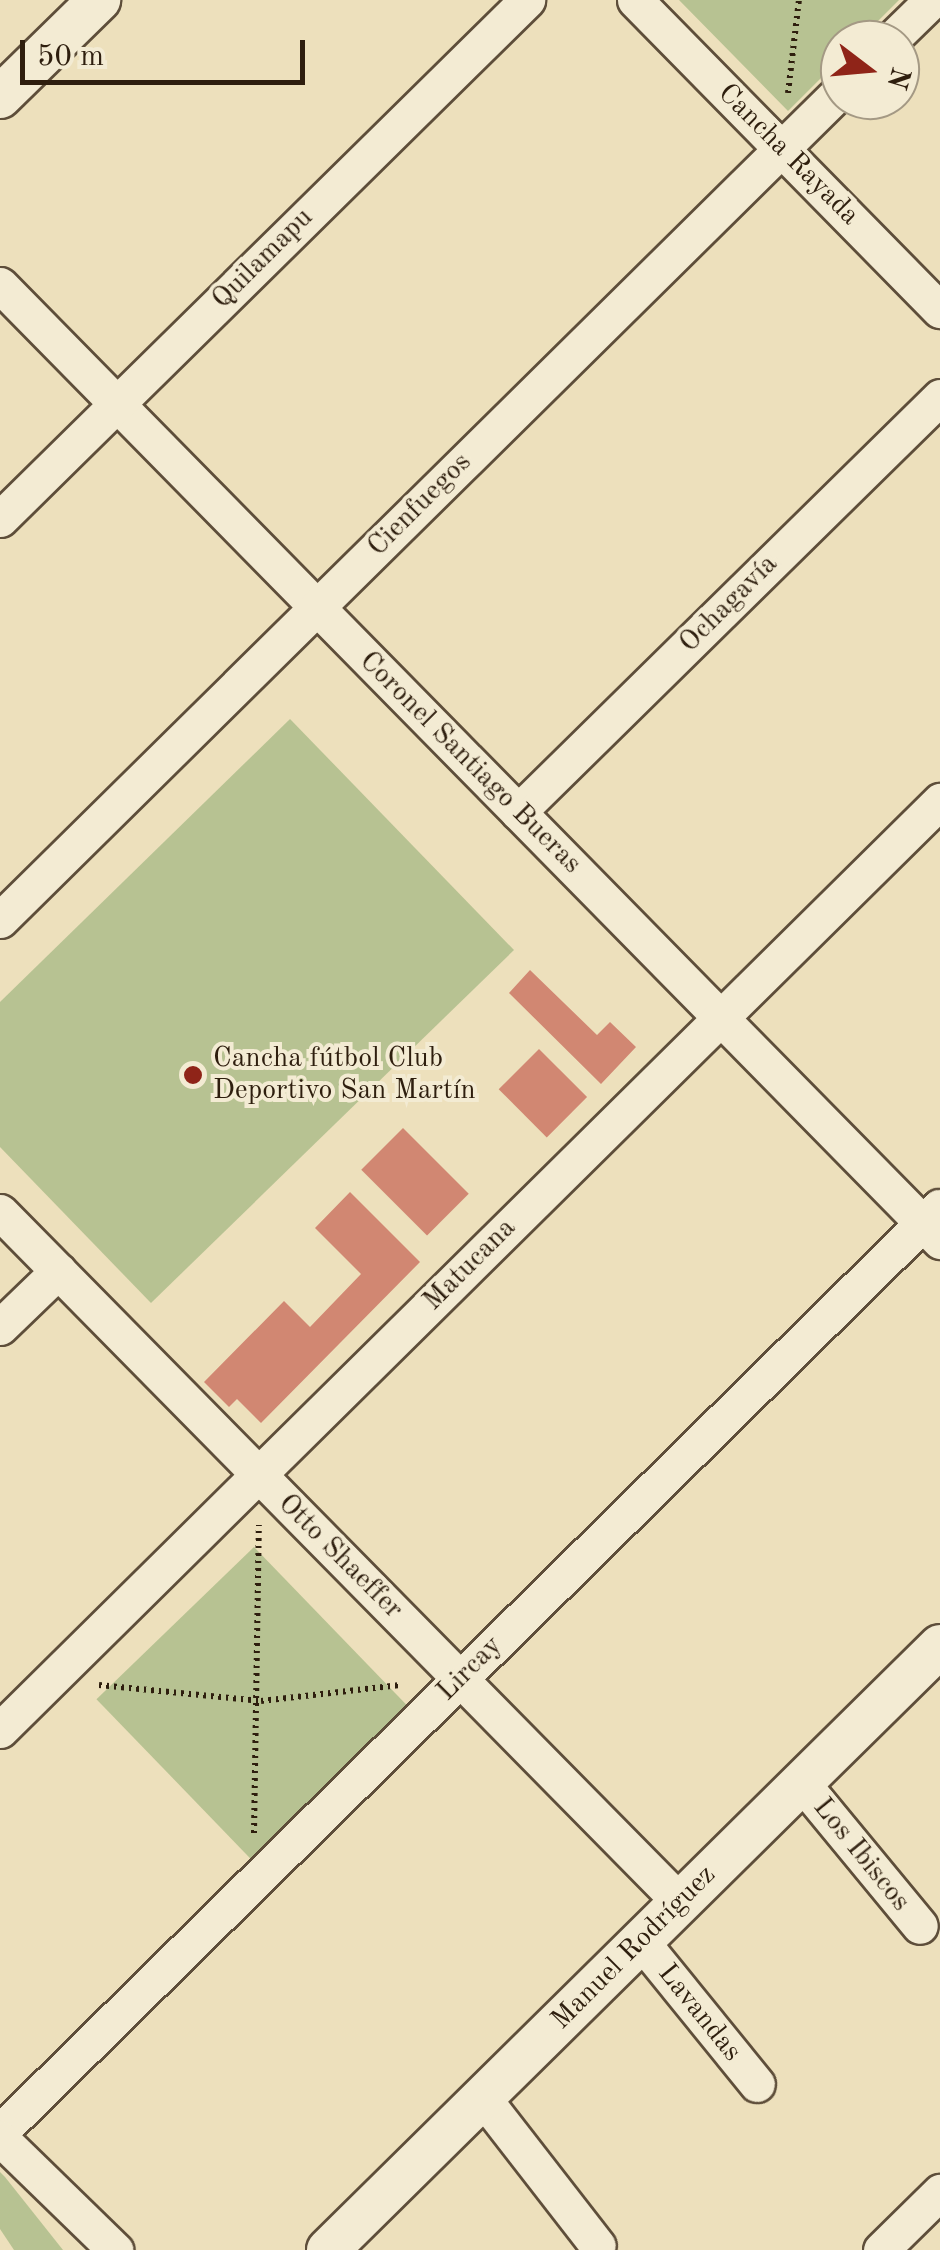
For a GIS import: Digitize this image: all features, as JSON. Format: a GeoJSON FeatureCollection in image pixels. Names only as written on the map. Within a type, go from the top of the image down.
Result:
{"type":"FeatureCollection","features":[{"type":"Feature","properties":{"kind":"street"},"geometry":{"type":"LineString","coordinates":[[0,97],[99,0]]}},
{"type":"Feature","properties":{"kind":"street","name":"Quilamapu"},"geometry":{"type":"LineString","coordinates":[[0,519],[527,0]]}},
{"type":"Feature","properties":{"kind":"street","name":"Cancha Rayada"},"geometry":{"type":"LineString","coordinates":[[636,0],[940,310]]}},
{"type":"Feature","properties":{"kind":"street"},"geometry":{"type":"LineString","coordinates":[[912,20],[932,0]]}},
{"type":"Feature","properties":{"kind":"street","name":"Cienfuegos"},"geometry":{"type":"LineString","coordinates":[[0,920],[820,110]]}},
{"type":"Feature","properties":{"kind":"street","name":"Coronel Santiago Bueras"},"geometry":{"type":"LineString","coordinates":[[0,285],[720,1018],[934,1224]]}},
{"type":"Feature","properties":{"kind":"street","name":"Ochagavía"},"geometry":{"type":"LineString","coordinates":[[518,812],[940,397]]}},
{"type":"Feature","properties":{"kind":"street","name":"Matucana"},"geometry":{"type":"LineString","coordinates":[[0,1730],[940,801]]}},
{"type":"Feature","properties":{"kind":"street","name":"Otto Shaeffer"},"geometry":{"type":"LineString","coordinates":[[0,1212],[680,1902]]}},
{"type":"Feature","properties":{"kind":"street","name":"Lircay"},"geometry":{"type":"LineString","coordinates":[[0,2135],[460,1679],[934,1224]]}},
{"type":"Feature","properties":{"kind":"street"},"geometry":{"type":"LineString","coordinates":[[0,1327],[58,1271]]}},
{"type":"Feature","properties":{"kind":"street","name":"Manuel Rodríguez"},"geometry":{"type":"LineString","coordinates":[[328,2250],[940,1646]]}},
{"type":"Feature","properties":{"kind":"street","name":"Los Ibiscos"},"geometry":{"type":"LineString","coordinates":[[802,1782],[920,1926]]}},
{"type":"Feature","properties":{"kind":"street","name":"Lavandas"},"geometry":{"type":"LineString","coordinates":[[641,1941],[757,2084]]}},
{"type":"Feature","properties":{"kind":"street"},"geometry":{"type":"LineString","coordinates":[[483,2098],[598,2246]]}},
{"type":"Feature","properties":{"kind":"street"},"geometry":{"type":"LineString","coordinates":[[0,2135],[115,2250]]}},
{"type":"Feature","properties":{"kind":"street"},"geometry":{"type":"LineString","coordinates":[[881,2250],[940,2192]]}},
{"type":"Feature","properties":{"kind":"path"},"geometry":{"type":"LineString","coordinates":[[781,148],[799,0]]}},
{"type":"Feature","properties":{"kind":"path"},"geometry":{"type":"LineString","coordinates":[[252,1885],[261,1701],[258,1474]]}},
{"type":"Feature","properties":{"kind":"path"},"geometry":{"type":"LineString","coordinates":[[50,1680],[261,1701],[460,1679]]}},
{"type":"Feature","properties":{"kind":"green space"},"geometry":{"type":"Polygon","coordinates":[[[679,0],[899,0],[879,20],[820,20],[820,79],[788,111],[679,0]]]}},
{"type":"Feature","properties":{"kind":"green space","name":"Cancha fútbol Club Deportivo San Martín"},"geometry":{"type":"Polygon","coordinates":[[[290,719],[514,950],[151,1303],[0,1147],[0,1002],[290,719]]]}},
{"type":"Feature","properties":{"kind":"green space"},"geometry":{"type":"Polygon","coordinates":[[[254,1547],[411,1710],[253,1862],[96,1699],[254,1547]]]}},
{"type":"Feature","properties":{"kind":"green space"},"geometry":{"type":"Polygon","coordinates":[[[0,2172],[63,2250],[14,2250],[0,2229],[0,2172]]]}},
{"type":"Feature","properties":{"kind":"building"},"geometry":{"type":"Polygon","coordinates":[[[530,970],[597,1035],[610,1022],[636,1047],[601,1084],[509,993],[530,970]]]}},
{"type":"Feature","properties":{"kind":"building"},"geometry":{"type":"Polygon","coordinates":[[[539,1049],[587,1097],[547,1137],[499,1089],[539,1049]]]}},
{"type":"Feature","properties":{"kind":"building"},"geometry":{"type":"Polygon","coordinates":[[[403,1128],[469,1194],[427,1235],[361,1170],[403,1128]]]}},
{"type":"Feature","properties":{"kind":"building"},"geometry":{"type":"Polygon","coordinates":[[[350,1192],[420,1262],[261,1423],[237,1399],[229,1407],[204,1382],[284,1301],[310,1327],[361,1274],[315,1228],[350,1192]]]}},
{"type":"Feature","properties":{"kind":"place","name":"Cancha fútbol Club Deportivo San Martín"},"geometry":{"type":"Point","coordinates":[193,1075]}}]}
